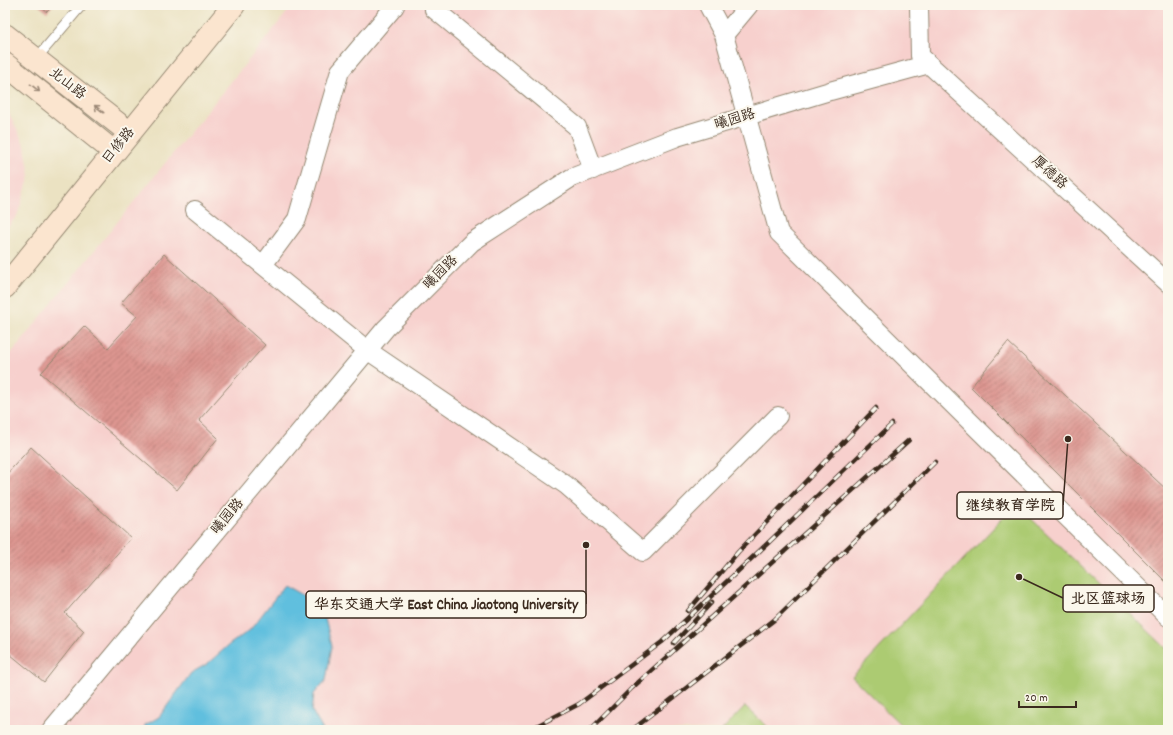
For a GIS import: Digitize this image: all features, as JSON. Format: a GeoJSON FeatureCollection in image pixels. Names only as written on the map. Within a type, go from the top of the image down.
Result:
{"type":"FeatureCollection","features":[{"type":"Feature","properties":{"kind":"street","name":"曰修路"},"geometry":{"type":"LineString","coordinates":[[5,287],[234,5]]}},
{"type":"Feature","properties":{"kind":"street"},"geometry":{"type":"LineString","coordinates":[[435,5],[434,10],[577,127],[592,170]]}},
{"type":"Feature","properties":{"kind":"street"},"geometry":{"type":"LineString","coordinates":[[708,5],[724,35],[778,233],[1168,617]]}},
{"type":"Feature","properties":{"kind":"street"},"geometry":{"type":"LineString","coordinates":[[724,35],[749,5]]}},
{"type":"Feature","properties":{"kind":"street"},"geometry":{"type":"LineString","coordinates":[[919,5],[920,56],[929,64]]}},
{"type":"Feature","properties":{"kind":"street"},"geometry":{"type":"LineString","coordinates":[[262,265],[297,219],[340,71],[395,6]]}},
{"type":"Feature","properties":{"kind":"street","name":"北山路"},"geometry":{"type":"LineString","coordinates":[[5,35],[130,133]]}},
{"type":"Feature","properties":{"kind":"street","name":"北山路"},"geometry":{"type":"LineString","coordinates":[[5,64],[114,152]]}},
{"type":"Feature","properties":{"kind":"street","name":"曦园路"},"geometry":{"type":"LineString","coordinates":[[51,730],[367,350],[386,328],[472,242],[571,178],[677,137],[830,91],[929,64]]}},
{"type":"Feature","properties":{"kind":"street","name":"厚德路"},"geometry":{"type":"LineString","coordinates":[[929,64],[1168,283]]}},
{"type":"Feature","properties":{"kind":"street"},"geometry":{"type":"LineString","coordinates":[[195,210],[367,350],[566,485],[643,552],[778,416]]}},
{"type":"Feature","properties":{"kind":"lane"},"geometry":{"type":"LineString","coordinates":[[36,59],[82,5]]}},
{"type":"Feature","properties":{"kind":"shaded area"},"geometry":{"type":"Polygon","coordinates":[[[293,5],[1168,5],[1168,730],[5,730],[5,361],[293,5]]]}},
{"type":"Feature","properties":{"kind":"shaded area"},"geometry":{"type":"Polygon","coordinates":[[[5,105],[25,146],[30,176],[17,216],[5,230],[5,105]]]}},
{"type":"Feature","properties":{"kind":"green space"},"geometry":{"type":"Polygon","coordinates":[[[1016,504],[1168,650],[1168,730],[906,730],[852,677],[1016,504]]]}},
{"type":"Feature","properties":{"kind":"green space"},"geometry":{"type":"Polygon","coordinates":[[[745,706],[771,730],[722,730],[745,706]]]}},
{"type":"Feature","properties":{"kind":"water"},"geometry":{"type":"Polygon","coordinates":[[[285,585],[301,594],[324,615],[332,646],[326,680],[314,694],[312,711],[323,730],[144,730],[145,725],[159,717],[191,673],[207,664],[230,644],[250,630],[285,585]]]}},
{"type":"Feature","properties":{"kind":"building"},"geometry":{"type":"Polygon","coordinates":[[[38,5],[53,5],[47,12],[38,5]]]}},
{"type":"Feature","properties":{"kind":"building"},"geometry":{"type":"Polygon","coordinates":[[[164,254],[265,345],[199,420],[218,438],[177,490],[41,373],[84,326],[108,348],[137,316],[121,303],[164,254]]]}},
{"type":"Feature","properties":{"kind":"building"},"geometry":{"type":"Polygon","coordinates":[[[1008,342],[1168,491],[1168,584],[971,387],[1008,342]]]}},
{"type":"Feature","properties":{"kind":"building"},"geometry":{"type":"Polygon","coordinates":[[[31,447],[131,538],[65,613],[84,631],[44,682],[5,650],[5,476],[31,447]]]}},
{"type":"Feature","properties":{"kind":"railway"},"geometry":{"type":"LineString","coordinates":[[688,611],[738,552],[876,408]]}},
{"type":"Feature","properties":{"kind":"railway"},"geometry":{"type":"LineString","coordinates":[[529,730],[579,704],[662,642],[892,424]]}},
{"type":"Feature","properties":{"kind":"railway"},"geometry":{"type":"LineString","coordinates":[[590,730],[632,688],[909,440]]}},
{"type":"Feature","properties":{"kind":"railway"},"geometry":{"type":"LineString","coordinates":[[632,730],[774,620],[935,462]]}},
{"type":"Feature","properties":{"kind":"railway"},"geometry":{"type":"LineString","coordinates":[[674,643],[712,602]]}},
{"type":"Feature","properties":{"kind":"place","name":"继续教育学院"},"geometry":{"type":"Point","coordinates":[1068,439]}},
{"type":"Feature","properties":{"kind":"place","name":"华东交通大学 East China Jiaotong University"},"geometry":{"type":"Point","coordinates":[586,545]}},
{"type":"Feature","properties":{"kind":"place","name":"北区篮球场"},"geometry":{"type":"Point","coordinates":[1019,577]}}]}
